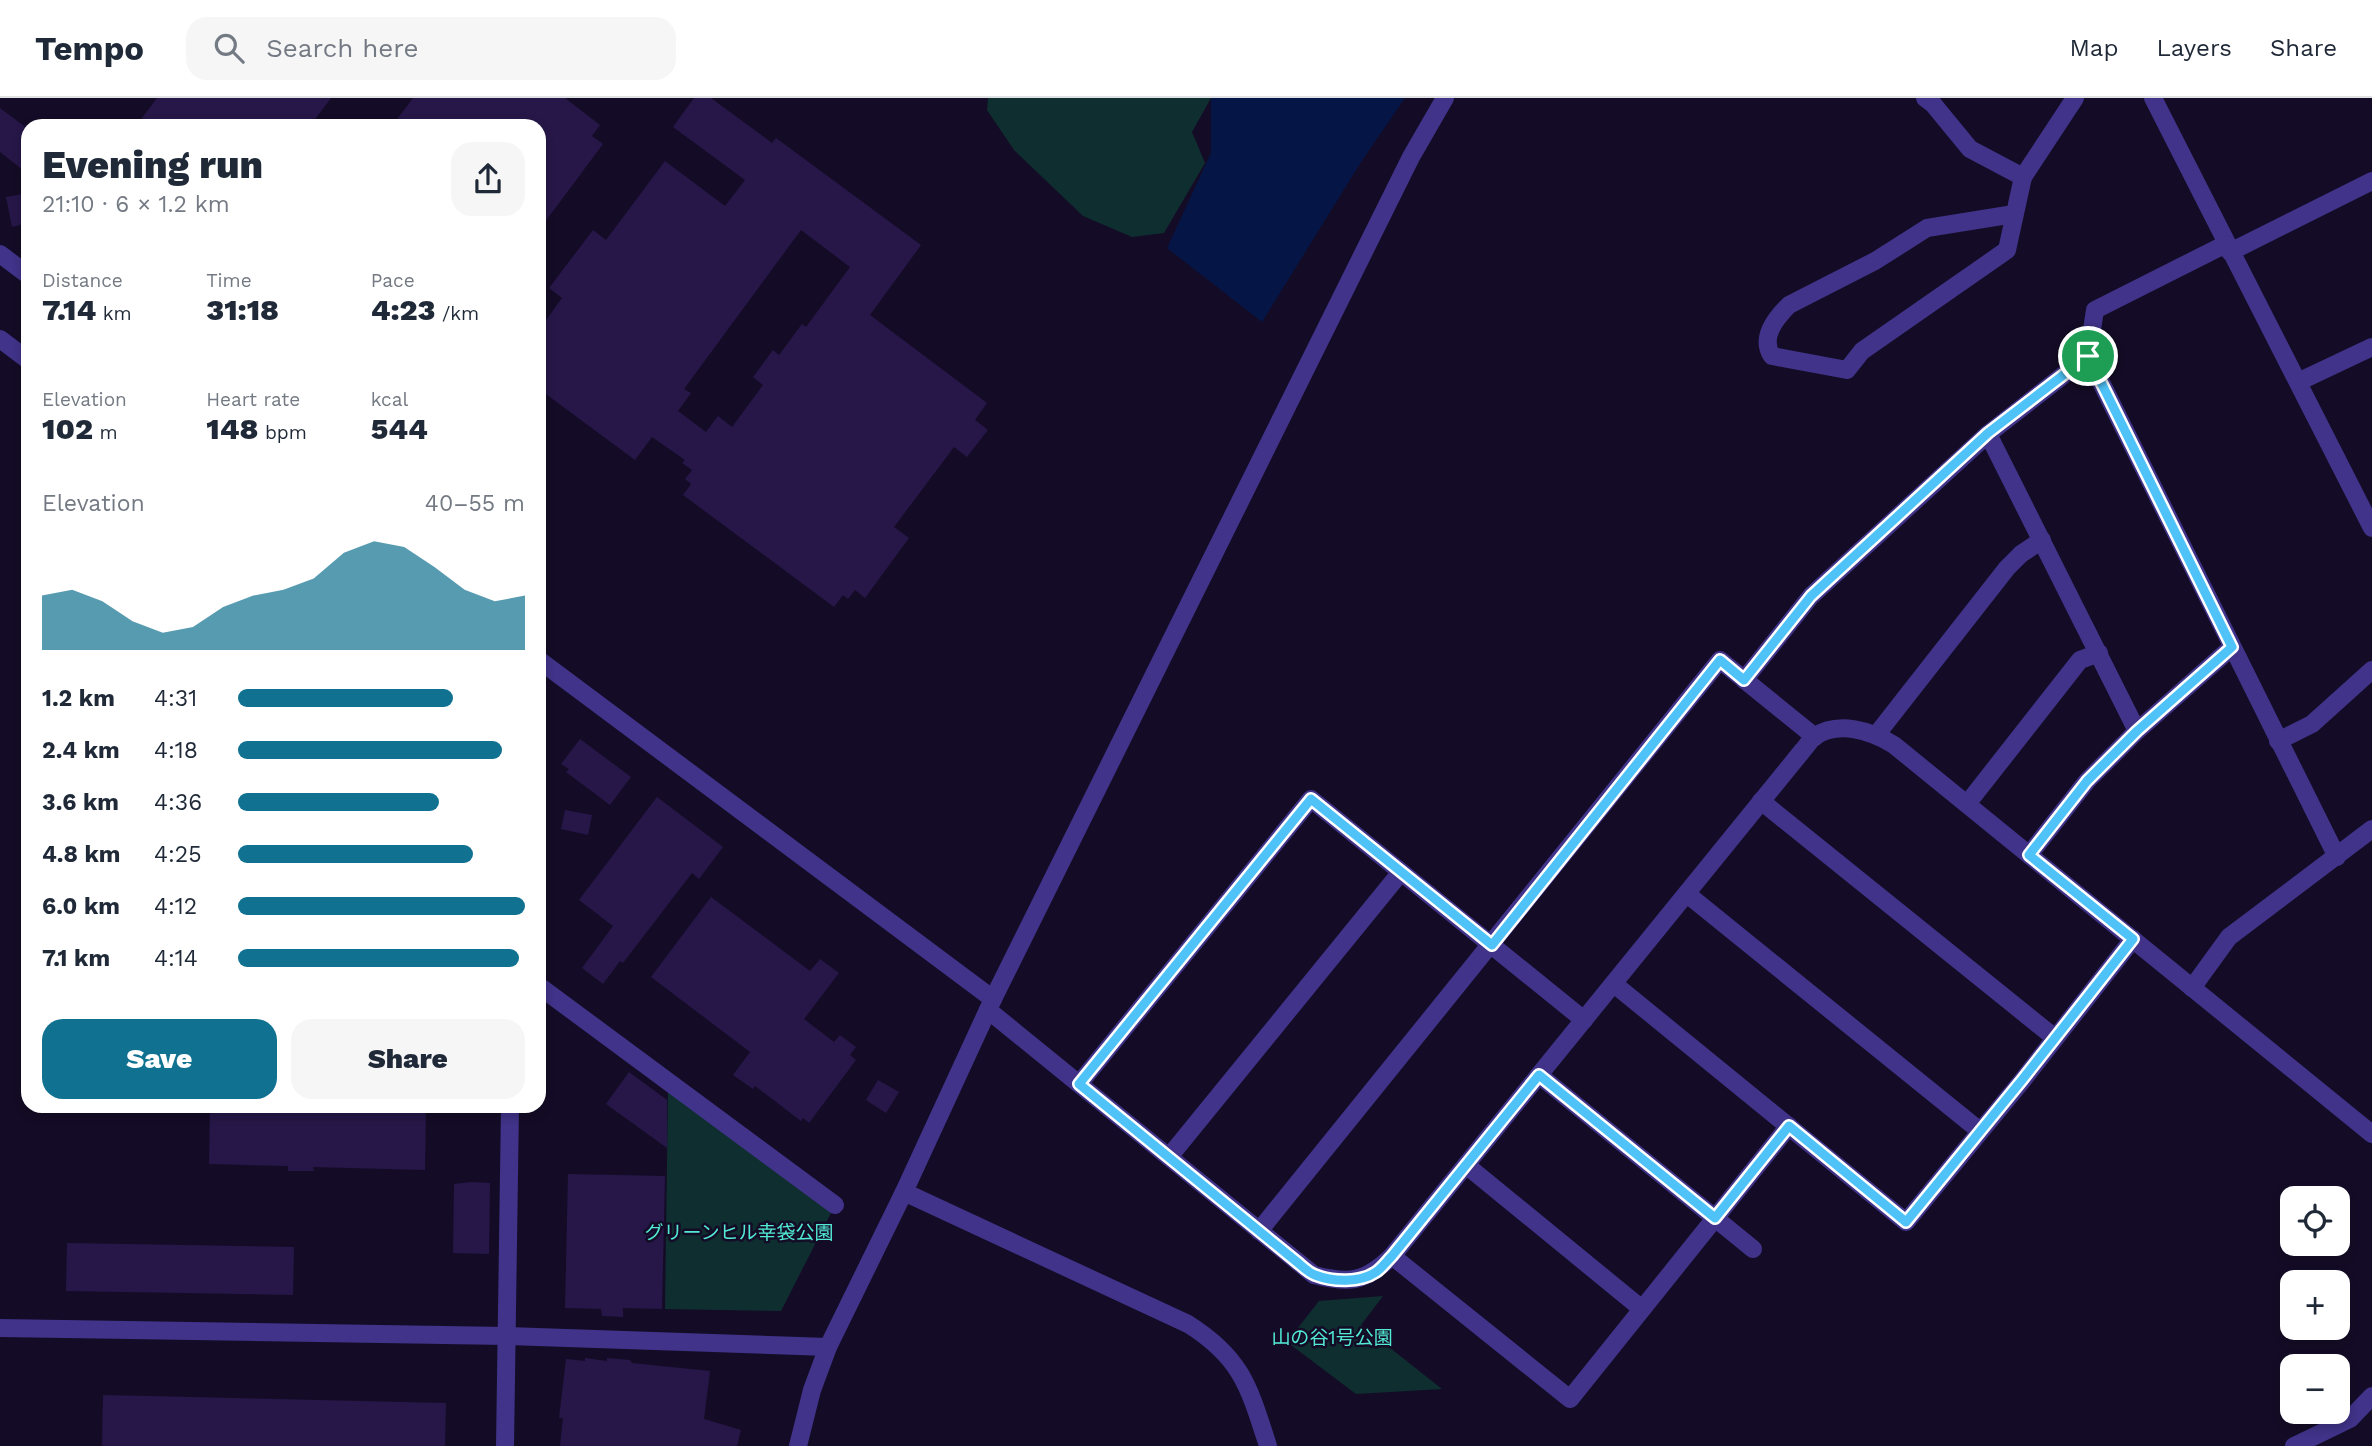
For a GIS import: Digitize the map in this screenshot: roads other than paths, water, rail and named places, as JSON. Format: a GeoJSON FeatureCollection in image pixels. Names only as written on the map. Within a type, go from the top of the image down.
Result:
{"type":"FeatureCollection","features":[{"type":"Feature","properties":{"kind":"street"},"geometry":{"type":"LineString","coordinates":[[798,1446],[812,1390],[828,1347],[904,1192],[990,1004],[1411,157],[1445,98]]}},
{"type":"Feature","properties":{"kind":"street"},"geometry":{"type":"LineString","coordinates":[[1925,98],[1970,149],[2023,177]]}},
{"type":"Feature","properties":{"kind":"street"},"geometry":{"type":"LineString","coordinates":[[2014,214],[1927,228],[1875,261],[1788,305],[1778,316],[1767,338],[1766,348],[1772,356],[1847,370],[1862,351],[2007,250],[2023,177],[2075,98]]}},
{"type":"Feature","properties":{"kind":"street"},"geometry":{"type":"LineString","coordinates":[[2153,98],[2372,528]]}},
{"type":"Feature","properties":{"kind":"street"},"geometry":{"type":"LineString","coordinates":[[2337,858],[2088,356],[2095,310],[2372,181]]}},
{"type":"Feature","properties":{"kind":"street"},"geometry":{"type":"LineString","coordinates":[[0,254],[21,270]]}},
{"type":"Feature","properties":{"kind":"street"},"geometry":{"type":"LineString","coordinates":[[0,339],[21,355]]}},
{"type":"Feature","properties":{"kind":"street"},"geometry":{"type":"LineString","coordinates":[[2298,382],[2372,347]]}},
{"type":"Feature","properties":{"kind":"street"},"geometry":{"type":"LineString","coordinates":[[1744,680],[1811,596],[1988,433],[2088,356]]}},
{"type":"Feature","properties":{"kind":"street"},"geometry":{"type":"LineString","coordinates":[[1988,433],[2137,731]]}},
{"type":"Feature","properties":{"kind":"street"},"geometry":{"type":"LineString","coordinates":[[1877,734],[2007,568],[2021,554],[2042,540]]}},
{"type":"Feature","properties":{"kind":"street"},"geometry":{"type":"LineString","coordinates":[[2029,855],[2087,781],[2137,731],[2232,647]]}},
{"type":"Feature","properties":{"kind":"street"},"geometry":{"type":"LineString","coordinates":[[1967,804],[2080,660],[2099,653]]}},
{"type":"Feature","properties":{"kind":"street"},"geometry":{"type":"LineString","coordinates":[[1259,1231],[1720,660],[1815,737]]}},
{"type":"Feature","properties":{"kind":"street"},"geometry":{"type":"LineString","coordinates":[[546,665],[990,1004],[1079,1084],[1314,1275],[1346,1280],[1364,1277],[1375,1272],[1392,1256],[1761,801],[1815,737],[1829,731],[1858,730],[1877,734],[1894,745],[2372,1134]]}},
{"type":"Feature","properties":{"kind":"street"},"geometry":{"type":"LineString","coordinates":[[2278,741],[2312,724],[2372,670]]}},
{"type":"Feature","properties":{"kind":"street"},"geometry":{"type":"LineString","coordinates":[[1079,1084],[1311,799],[1584,1020]]}},
{"type":"Feature","properties":{"kind":"street"},"geometry":{"type":"LineString","coordinates":[[1761,801],[2055,1038]]}},
{"type":"Feature","properties":{"kind":"street"},"geometry":{"type":"LineString","coordinates":[[2192,988],[2229,937],[2372,829]]}},
{"type":"Feature","properties":{"kind":"street"},"geometry":{"type":"LineString","coordinates":[[1169,1157],[1401,872]]}},
{"type":"Feature","properties":{"kind":"street"},"geometry":{"type":"LineString","coordinates":[[1686,894],[1980,1131]]}},
{"type":"Feature","properties":{"kind":"street"},"geometry":{"type":"LineString","coordinates":[[1614,984],[1906,1222],[2133,939]]}},
{"type":"Feature","properties":{"kind":"street"},"geometry":{"type":"LineString","coordinates":[[546,991],[835,1205]]}},
{"type":"Feature","properties":{"kind":"street"},"geometry":{"type":"LineString","coordinates":[[1539,1075],[1753,1249]]}},
{"type":"Feature","properties":{"kind":"street"},"geometry":{"type":"LineString","coordinates":[[505,1446],[510,1113]]}},
{"type":"Feature","properties":{"kind":"street"},"geometry":{"type":"LineString","coordinates":[[1392,1256],[1570,1399],[1789,1126]]}},
{"type":"Feature","properties":{"kind":"street"},"geometry":{"type":"LineString","coordinates":[[1466,1165],[1642,1309]]}},
{"type":"Feature","properties":{"kind":"street"},"geometry":{"type":"LineString","coordinates":[[904,1192],[1188,1324],[1214,1340],[1237,1367],[1254,1402],[1268,1446]]}},
{"type":"Feature","properties":{"kind":"street"},"geometry":{"type":"LineString","coordinates":[[0,1328],[507,1336],[828,1347]]}},
{"type":"Feature","properties":{"kind":"street"},"geometry":{"type":"LineString","coordinates":[[2294,1446],[2350,1419],[2372,1396]]}},
{"type":"Feature","properties":{"kind":"water"},"geometry":{"type":"Polygon","coordinates":[[[1211,98],[1405,98],[1361,162],[1262,322],[1167,248],[1211,153],[1211,98]]]}},
{"type":"Feature","properties":{"kind":"park label","name":"グリーンヒル幸袋公園"},"geometry":{"type":"Point","coordinates":[739,1232]}},
{"type":"Feature","properties":{"kind":"park label","name":"山の谷1号公園"},"geometry":{"type":"Point","coordinates":[1332,1337]}}]}
